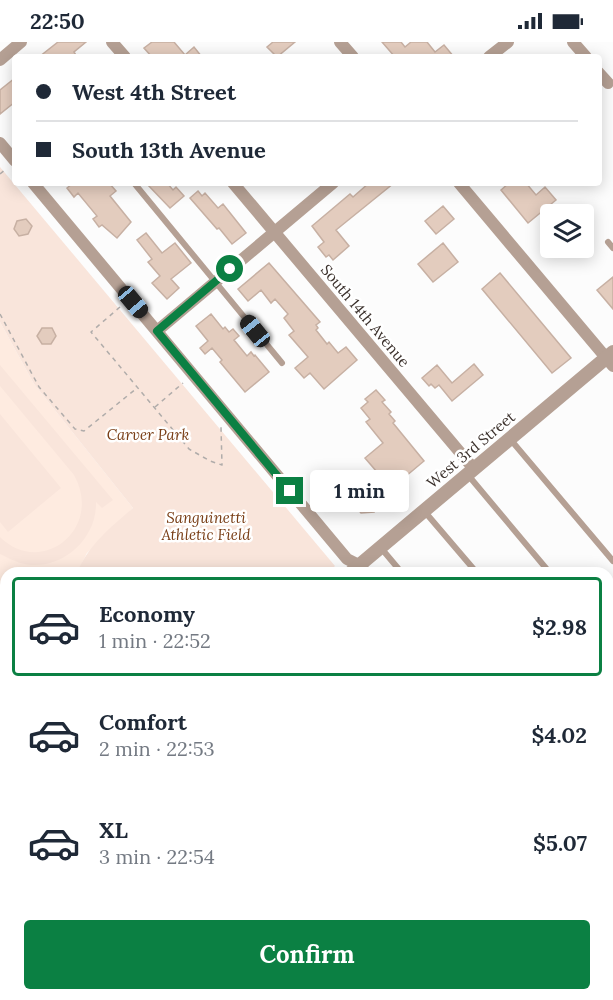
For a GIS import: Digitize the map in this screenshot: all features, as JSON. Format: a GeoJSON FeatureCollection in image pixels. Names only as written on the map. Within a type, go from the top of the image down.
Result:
{"type":"FeatureCollection","features":[{"type":"Feature","properties":{"kind":"street"},"geometry":{"type":"LineString","coordinates":[[0,60],[21,42]]}},
{"type":"Feature","properties":{"kind":"street"},"geometry":{"type":"LineString","coordinates":[[112,42],[122,54]]}},
{"type":"Feature","properties":{"kind":"street"},"geometry":{"type":"LineString","coordinates":[[340,42],[350,54]]}},
{"type":"Feature","properties":{"kind":"street"},"geometry":{"type":"LineString","coordinates":[[493,54],[508,42]]}},
{"type":"Feature","properties":{"kind":"street"},"geometry":{"type":"LineString","coordinates":[[573,42],[583,54]]}},
{"type":"Feature","properties":{"kind":"street"},"geometry":{"type":"LineString","coordinates":[[602,76],[608,83]]}},
{"type":"Feature","properties":{"kind":"street"},"geometry":{"type":"LineString","coordinates":[[0,143],[11,165]]}},
{"type":"Feature","properties":{"kind":"street"},"geometry":{"type":"LineString","coordinates":[[36,186],[355,567]]}},
{"type":"Feature","properties":{"kind":"street","name":"South 14th Avenue"},"geometry":{"type":"LineString","coordinates":[[236,186],[275,231],[470,472]]}},
{"type":"Feature","properties":{"kind":"street"},"geometry":{"type":"LineString","coordinates":[[157,331],[329,186]]}},
{"type":"Feature","properties":{"kind":"street"},"geometry":{"type":"LineString","coordinates":[[462,186],[611,359]]}},
{"type":"Feature","properties":{"kind":"street","name":"West 3rd Street"},"geometry":{"type":"LineString","coordinates":[[361,567],[380,547],[510,438],[611,359]]}},
{"type":"Feature","properties":{"kind":"lane"},"geometry":{"type":"LineString","coordinates":[[136,186],[282,363]]}},
{"type":"Feature","properties":{"kind":"lane"},"geometry":{"type":"LineString","coordinates":[[608,242],[613,248]]}},
{"type":"Feature","properties":{"kind":"lane"},"geometry":{"type":"LineString","coordinates":[[510,438],[613,561]]}},
{"type":"Feature","properties":{"kind":"lane"},"geometry":{"type":"LineString","coordinates":[[470,472],[545,567]]}},
{"type":"Feature","properties":{"kind":"lane"},"geometry":{"type":"LineString","coordinates":[[424,511],[472,567]]}},
{"type":"Feature","properties":{"kind":"lane"},"geometry":{"type":"LineString","coordinates":[[380,547],[397,567]]}},
{"type":"Feature","properties":{"kind":"path"},"geometry":{"type":"LineString","coordinates":[[0,174],[11,165]]}},
{"type":"Feature","properties":{"kind":"path"},"geometry":{"type":"LineString","coordinates":[[121,307],[91,332],[189,449],[222,465],[221,427]]}},
{"type":"Feature","properties":{"kind":"path"},"geometry":{"type":"LineString","coordinates":[[0,314],[39,387],[75,429],[84,431],[137,387]]}},
{"type":"Feature","properties":{"kind":"path"},"geometry":{"type":"LineString","coordinates":[[154,407],[184,382]]}},
{"type":"Feature","properties":{"kind":"shaded area"},"geometry":{"type":"Polygon","coordinates":[[[0,322],[34,384],[133,508],[87,553],[80,567],[0,567],[0,322]]]}},
{"type":"Feature","properties":{"kind":"green space","name":"Carver Park"},"geometry":{"type":"Polygon","coordinates":[[[0,167],[12,181],[12,186],[16,186],[335,566],[80,567],[94,545],[133,508],[34,384],[0,322],[0,167]]]}},
{"type":"Feature","properties":{"kind":"green space"},"geometry":{"type":"Polygon","coordinates":[[[0,365],[113,500],[102,508],[96,502],[95,515],[85,538],[67,555],[56,561],[44,564],[23,564],[0,554],[0,537],[16,548],[33,552],[49,550],[64,542],[75,529],[81,513],[81,495],[74,475],[0,386],[0,365]]]}},
{"type":"Feature","properties":{"kind":"green space"},"geometry":{"type":"Polygon","coordinates":[[[0,414],[61,488],[8,532],[0,522],[0,414]]]}},
{"type":"Feature","properties":{"kind":"building"},"geometry":{"type":"Polygon","coordinates":[[[58,42],[86,42],[74,52],[75,54],[43,54],[58,42]]]}},
{"type":"Feature","properties":{"kind":"building"},"geometry":{"type":"Polygon","coordinates":[[[152,42],[174,42],[184,54],[149,54],[144,48],[152,42]]]}},
{"type":"Feature","properties":{"kind":"building"},"geometry":{"type":"Polygon","coordinates":[[[273,42],[295,42],[281,54],[274,54],[267,47],[273,42]]]}},
{"type":"Feature","properties":{"kind":"building"},"geometry":{"type":"Polygon","coordinates":[[[382,42],[401,42],[405,47],[411,42],[427,42],[435,52],[444,45],[452,54],[392,54],[382,42]]]}},
{"type":"Feature","properties":{"kind":"building"},"geometry":{"type":"Polygon","coordinates":[[[194,47],[200,54],[186,54],[194,47]]]}},
{"type":"Feature","properties":{"kind":"building"},"geometry":{"type":"Polygon","coordinates":[[[12,80],[12,104],[0,114],[0,90],[12,80]]]}},
{"type":"Feature","properties":{"kind":"building"},"geometry":{"type":"Polygon","coordinates":[[[69,186],[112,186],[116,191],[110,196],[131,222],[117,238],[102,225],[99,227],[93,219],[97,216],[78,193],[74,197],[67,188],[69,186]]]}},
{"type":"Feature","properties":{"kind":"building"},"geometry":{"type":"Polygon","coordinates":[[[149,186],[170,186],[173,190],[176,187],[184,196],[170,208],[149,186]]]}},
{"type":"Feature","properties":{"kind":"building"},"geometry":{"type":"Polygon","coordinates":[[[366,186],[390,186],[336,230],[349,246],[333,260],[329,255],[326,257],[318,247],[324,242],[312,226],[350,194],[353,197],[366,186]]]}},
{"type":"Feature","properties":{"kind":"building"},"geometry":{"type":"Polygon","coordinates":[[[506,186],[528,186],[536,195],[545,187],[556,200],[551,204],[540,204],[540,213],[528,223],[501,190],[506,186]]]}},
{"type":"Feature","properties":{"kind":"building"},"geometry":{"type":"Polygon","coordinates":[[[198,191],[202,196],[205,193],[218,208],[223,204],[246,233],[232,244],[190,198],[198,191]]]}},
{"type":"Feature","properties":{"kind":"building"},"geometry":{"type":"Polygon","coordinates":[[[443,206],[454,219],[436,234],[425,221],[443,206]]]}},
{"type":"Feature","properties":{"kind":"building"},"geometry":{"type":"Polygon","coordinates":[[[26,219],[32,226],[28,234],[19,236],[14,229],[17,221],[26,219]]]}},
{"type":"Feature","properties":{"kind":"building"},"geometry":{"type":"Polygon","coordinates":[[[146,233],[162,253],[175,243],[191,263],[171,279],[179,288],[167,299],[152,283],[160,276],[148,262],[152,259],[137,240],[146,233]]]}},
{"type":"Feature","properties":{"kind":"building"},"geometry":{"type":"Polygon","coordinates":[[[443,243],[458,262],[433,282],[418,264],[443,243]]]}},
{"type":"Feature","properties":{"kind":"building"},"geometry":{"type":"Polygon","coordinates":[[[269,263],[320,322],[316,325],[318,328],[316,330],[327,344],[329,342],[338,353],[346,347],[357,360],[324,389],[310,373],[304,378],[295,368],[308,357],[289,335],[294,331],[284,318],[288,314],[275,299],[271,303],[261,290],[248,301],[238,289],[269,263]]]}},
{"type":"Feature","properties":{"kind":"building"},"geometry":{"type":"Polygon","coordinates":[[[500,273],[571,358],[552,373],[482,289],[500,273]]]}},
{"type":"Feature","properties":{"kind":"building"},"geometry":{"type":"Polygon","coordinates":[[[613,277],[613,309],[597,290],[613,277]]]}},
{"type":"Feature","properties":{"kind":"building"},"geometry":{"type":"Polygon","coordinates":[[[211,314],[223,329],[225,327],[229,332],[233,329],[239,336],[234,340],[247,356],[251,352],[269,372],[245,392],[220,362],[222,360],[212,348],[205,354],[200,348],[208,341],[196,326],[211,314]]]}},
{"type":"Feature","properties":{"kind":"building"},"geometry":{"type":"Polygon","coordinates":[[[42,328],[52,328],[56,336],[51,344],[42,344],[37,336],[42,328]]]}},
{"type":"Feature","properties":{"kind":"building"},"geometry":{"type":"Polygon","coordinates":[[[474,364],[483,375],[452,401],[439,385],[435,388],[431,384],[429,386],[422,378],[437,365],[452,383],[474,364]]]}},
{"type":"Feature","properties":{"kind":"building"},"geometry":{"type":"Polygon","coordinates":[[[376,390],[385,400],[382,402],[391,412],[389,414],[395,421],[393,423],[424,461],[393,487],[400,495],[388,502],[373,506],[374,512],[361,513],[344,492],[358,481],[361,485],[377,472],[365,458],[383,443],[366,422],[370,419],[361,408],[368,402],[365,399],[376,390]]]}},
{"type":"Feature","properties":{"kind":"route"},"geometry":{"type":"LineString","coordinates":[[230,269],[157,331],[290,491]]}},
{"type":"Feature","properties":{"kind":"park label","name":"Sanguinetti Athletic Field"},"geometry":{"type":"Point","coordinates":[206,526]}}]}
